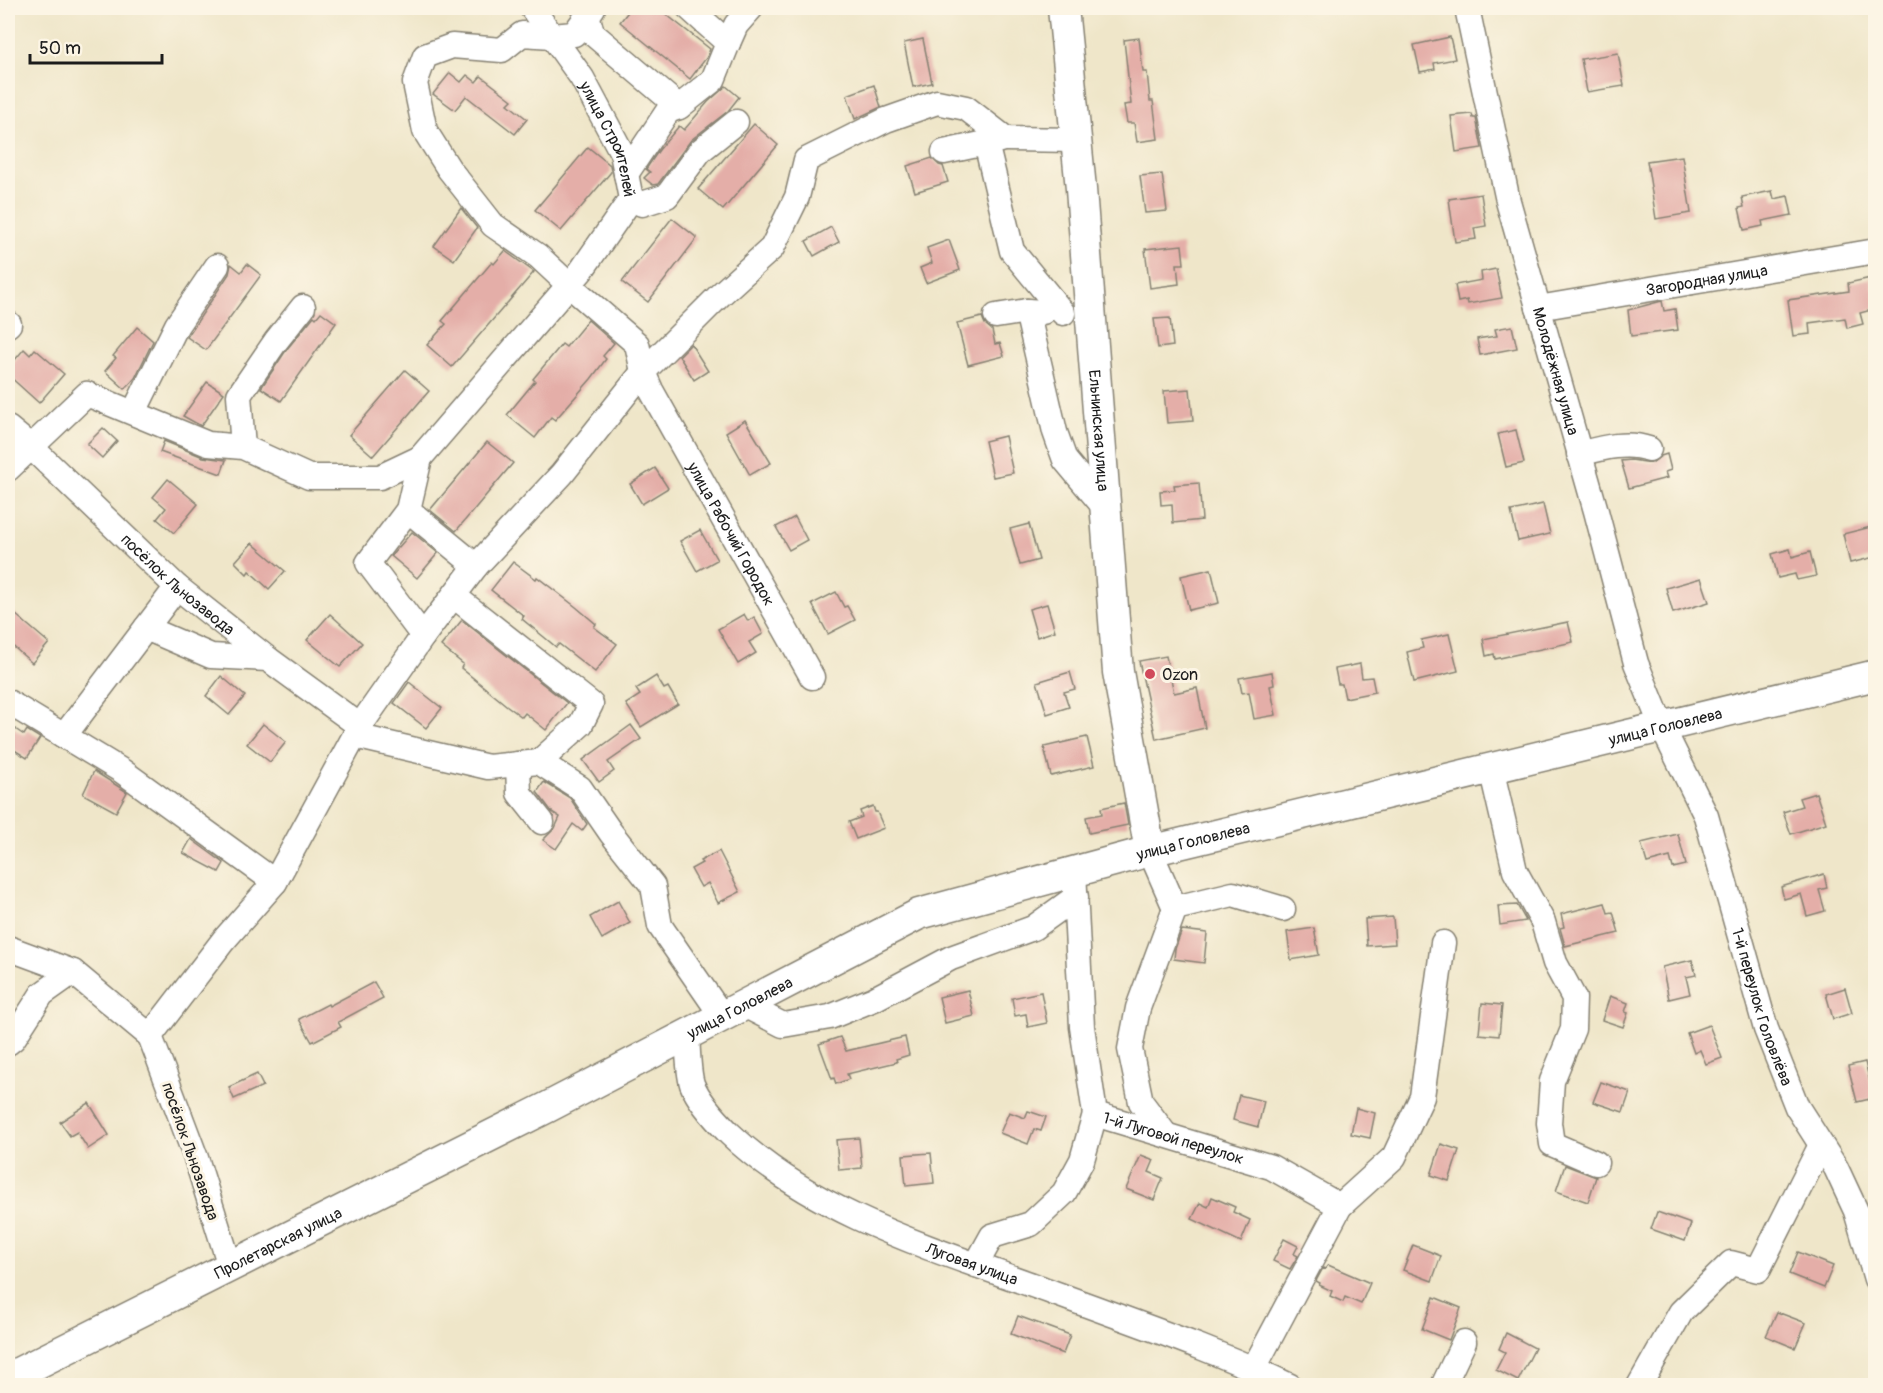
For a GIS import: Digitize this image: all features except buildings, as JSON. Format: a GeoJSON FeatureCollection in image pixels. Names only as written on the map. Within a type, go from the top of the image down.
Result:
{"type":"FeatureCollection","features":[{"type":"Feature","properties":{"kind":"main road","name":"Ельнинская улица"},"geometry":{"type":"LineString","coordinates":[[1063,8],[1076,140],[1077,314],[1106,509],[1118,672],[1150,851]]}},
{"type":"Feature","properties":{"kind":"main road","name":"улица Головлева"},"geometry":{"type":"LineString","coordinates":[[548,1107],[919,914],[1075,884],[1150,851],[1875,675]]}},
{"type":"Feature","properties":{"kind":"main road","name":"Пролетарская улица"},"geometry":{"type":"LineString","coordinates":[[8,1378],[548,1107]]}},
{"type":"Feature","properties":{"kind":"street","name":"улица Строителей"},"geometry":{"type":"LineString","coordinates":[[532,8],[582,78],[622,153],[631,199],[575,278]]}},
{"type":"Feature","properties":{"kind":"street"},"geometry":{"type":"LineString","coordinates":[[689,8],[728,43]]}},
{"type":"Feature","properties":{"kind":"street"},"geometry":{"type":"LineString","coordinates":[[626,174],[668,111],[679,107],[713,80],[736,25],[751,8]]}},
{"type":"Feature","properties":{"kind":"street","name":"Молодёжная улица"},"geometry":{"type":"LineString","coordinates":[[1467,8],[1508,201],[1580,454],[1636,663],[1662,727]]}},
{"type":"Feature","properties":{"kind":"street"},"geometry":{"type":"LineString","coordinates":[[591,18],[679,107]]}},
{"type":"Feature","properties":{"kind":"street"},"geometry":{"type":"LineString","coordinates":[[552,36],[574,34],[591,18]]}},
{"type":"Feature","properties":{"kind":"street"},"geometry":{"type":"LineString","coordinates":[[582,78],[577,54],[591,18]]}},
{"type":"Feature","properties":{"kind":"street","name":"улица Рабочий Городок"},"geometry":{"type":"LineString","coordinates":[[552,36],[522,34],[502,50],[452,46],[425,56],[415,83],[425,131],[449,169],[493,225],[575,278],[637,344],[647,381],[812,676]]}},
{"type":"Feature","properties":{"kind":"street"},"geometry":{"type":"LineString","coordinates":[[150,1036],[224,941],[275,882],[357,731],[423,636],[476,566],[647,381],[720,295],[772,248],[797,197],[806,160],[886,120],[937,102],[966,108],[996,141],[1012,251],[1077,314]]}},
{"type":"Feature","properties":{"kind":"street"},"geometry":{"type":"LineString","coordinates":[[631,199],[642,204],[667,195],[700,151],[736,122]]}},
{"type":"Feature","properties":{"kind":"street"},"geometry":{"type":"LineString","coordinates":[[944,152],[996,141],[1076,140]]}},
{"type":"Feature","properties":{"kind":"street","name":"Загородная улица"},"geometry":{"type":"LineString","coordinates":[[1538,308],[1875,251]]}},
{"type":"Feature","properties":{"kind":"street"},"geometry":{"type":"LineString","coordinates":[[134,412],[177,325],[218,266]]}},
{"type":"Feature","properties":{"kind":"street"},"geometry":{"type":"LineString","coordinates":[[8,469],[87,394],[208,444],[243,447],[309,477],[380,477],[420,458],[575,278]]}},
{"type":"Feature","properties":{"kind":"street"},"geometry":{"type":"LineString","coordinates":[[243,447],[239,395],[276,340],[303,307]]}},
{"type":"Feature","properties":{"kind":"street"},"geometry":{"type":"LineString","coordinates":[[996,316],[1027,311],[1077,314]]}},
{"type":"Feature","properties":{"kind":"street"},"geometry":{"type":"LineString","coordinates":[[1027,311],[1055,432],[1065,460],[1106,509]]}},
{"type":"Feature","properties":{"kind":"street","name":"посёлок Льнозавода"},"geometry":{"type":"LineString","coordinates":[[8,428],[31,447],[177,587],[357,731]]}},
{"type":"Feature","properties":{"kind":"street"},"geometry":{"type":"LineString","coordinates":[[1580,454],[1613,446],[1649,448]]}},
{"type":"Feature","properties":{"kind":"street"},"geometry":{"type":"LineString","coordinates":[[420,458],[408,510],[368,563],[423,636]]}},
{"type":"Feature","properties":{"kind":"street"},"geometry":{"type":"LineString","coordinates":[[408,510],[476,566]]}},
{"type":"Feature","properties":{"kind":"street"},"geometry":{"type":"LineString","coordinates":[[64,736],[177,587]]}},
{"type":"Feature","properties":{"kind":"street"},"geometry":{"type":"LineString","coordinates":[[357,731],[488,767],[529,763],[581,724],[591,704],[454,596]]}},
{"type":"Feature","properties":{"kind":"street"},"geometry":{"type":"LineString","coordinates":[[146,628],[212,656],[268,659]]}},
{"type":"Feature","properties":{"kind":"street"},"geometry":{"type":"LineString","coordinates":[[8,702],[122,771],[275,882]]}},
{"type":"Feature","properties":{"kind":"street","name":"1-й переулок Головлёва"},"geometry":{"type":"LineString","coordinates":[[1662,727],[1706,816],[1766,1029],[1797,1107],[1836,1168],[1856,1211],[1875,1279]]}},
{"type":"Feature","properties":{"kind":"street"},"geometry":{"type":"LineString","coordinates":[[529,763],[519,793],[542,822]]}},
{"type":"Feature","properties":{"kind":"street"},"geometry":{"type":"LineString","coordinates":[[529,763],[580,788],[652,886],[660,926],[733,1010],[783,1025],[830,1017],[874,999],[951,958],[1033,928],[1075,884]]}},
{"type":"Feature","properties":{"kind":"street"},"geometry":{"type":"LineString","coordinates":[[1491,768],[1515,871],[1543,922],[1555,963],[1574,998],[1573,1029],[1552,1081],[1549,1123],[1552,1144],[1596,1163]]}},
{"type":"Feature","properties":{"kind":"street"},"geometry":{"type":"LineString","coordinates":[[1150,851],[1175,908],[1138,1008],[1130,1049],[1141,1102],[1165,1134]]}},
{"type":"Feature","properties":{"kind":"street","name":"1-й Луговой переулок"},"geometry":{"type":"LineString","coordinates":[[1075,884],[1082,1027],[1095,1114],[1271,1167],[1340,1206]]}},
{"type":"Feature","properties":{"kind":"street"},"geometry":{"type":"LineString","coordinates":[[1175,908],[1233,894],[1283,909]]}},
{"type":"Feature","properties":{"kind":"street"},"geometry":{"type":"LineString","coordinates":[[1254,1368],[1340,1206],[1394,1157],[1422,1097],[1443,943]]}},
{"type":"Feature","properties":{"kind":"street","name":"посёлок Льнозавода"},"geometry":{"type":"LineString","coordinates":[[8,948],[73,972],[150,1036],[196,1158],[230,1266]]}},
{"type":"Feature","properties":{"kind":"street"},"geometry":{"type":"LineString","coordinates":[[8,1043],[13,1039],[42,994],[73,972]]}},
{"type":"Feature","properties":{"kind":"street","name":"Луговая улица"},"geometry":{"type":"LineString","coordinates":[[687,1034],[692,1084],[712,1116],[754,1157],[839,1210],[932,1250],[1254,1368],[1290,1386]]}},
{"type":"Feature","properties":{"kind":"street"},"geometry":{"type":"LineString","coordinates":[[976,1266],[992,1236],[1031,1224],[1064,1193],[1082,1160],[1095,1114]]}},
{"type":"Feature","properties":{"kind":"street"},"geometry":{"type":"LineString","coordinates":[[1639,1386],[1681,1312],[1731,1263],[1758,1270],[1821,1144]]}},
{"type":"Feature","properties":{"kind":"street"},"geometry":{"type":"LineString","coordinates":[[1443,1386],[1464,1342]]}},
{"type":"Feature","properties":{"kind":"place","name":"Ozon"},"geometry":{"type":"Point","coordinates":[1150,674]}}]}
